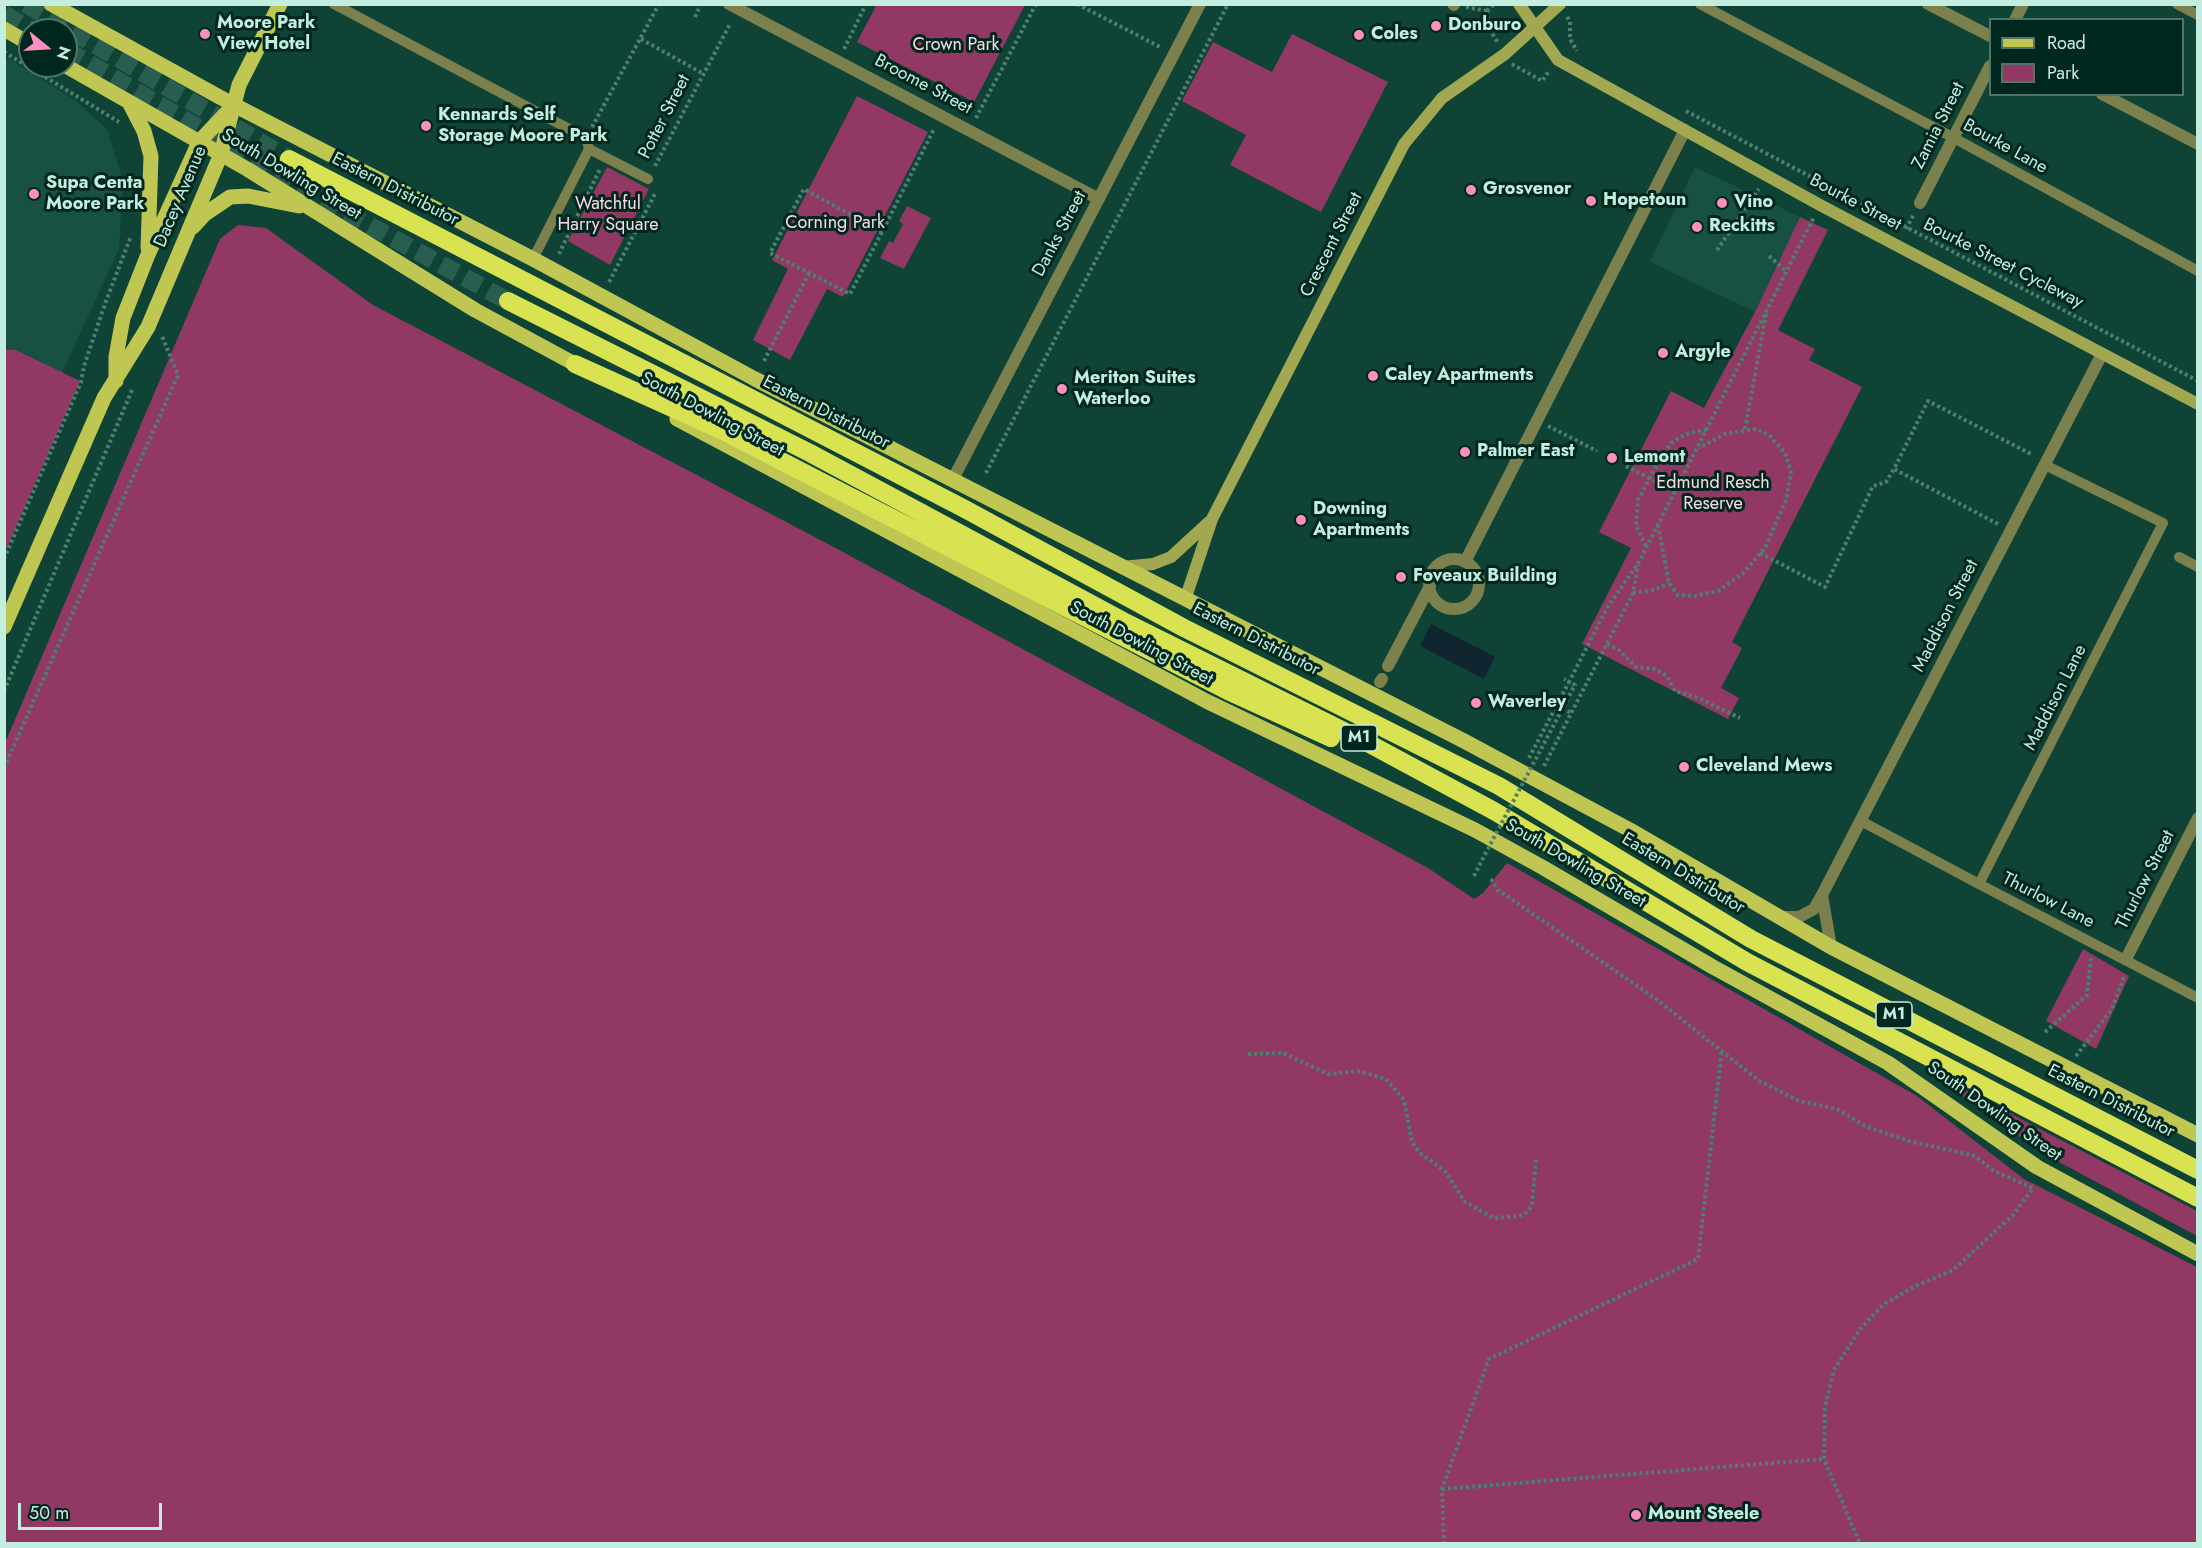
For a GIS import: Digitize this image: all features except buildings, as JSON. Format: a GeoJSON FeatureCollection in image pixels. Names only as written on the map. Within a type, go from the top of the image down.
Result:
{"type":"FeatureCollection","features":[{"type":"Feature","properties":{"kind":"highway","name":"Eastern Distributor"},"geometry":{"type":"LineString","coordinates":[[289,159],[963,508],[1184,628],[1499,786],[1751,939],[2198,1170]]}},
{"type":"Feature","properties":{"kind":"highway","name":"M1"},"geometry":{"type":"LineString","coordinates":[[508,301],[820,459],[1124,621],[1366,742],[1494,811],[1747,962],[2198,1198]]}},
{"type":"Feature","properties":{"kind":"highway"},"geometry":{"type":"LineString","coordinates":[[575,364],[723,431],[1228,691],[1494,811]]}},
{"type":"Feature","properties":{"kind":"main road"},"geometry":{"type":"LineString","coordinates":[[234,105],[239,85],[279,4]]}},
{"type":"Feature","properties":{"kind":"main road","name":"Bourke Street"},"geometry":{"type":"LineString","coordinates":[[1519,4],[1558,60],[1820,205],[2198,404]]}},
{"type":"Feature","properties":{"kind":"main road","name":"Crescent Street"},"geometry":{"type":"LineString","coordinates":[[1185,600],[1212,519],[1404,144],[1442,98],[1505,54],[1560,4]]}},
{"type":"Feature","properties":{"kind":"main road","name":"South Dowling Street"},"geometry":{"type":"LineString","coordinates":[[57,6],[234,105],[533,259],[755,379],[1537,780],[1630,830],[1831,947],[2198,1135]]}},
{"type":"Feature","properties":{"kind":"main road"},"geometry":{"type":"LineString","coordinates":[[4,29],[18,37]]}},
{"type":"Feature","properties":{"kind":"main road","name":"South Dowling Street"},"geometry":{"type":"LineString","coordinates":[[78,73],[222,154],[475,310],[1199,697],[1475,830],[1542,867],[1713,967],[1888,1063],[1923,1084],[2037,1167],[2198,1254]]}},
{"type":"Feature","properties":{"kind":"main road"},"geometry":{"type":"LineString","coordinates":[[130,104],[144,131],[151,156],[147,257]]}},
{"type":"Feature","properties":{"kind":"main road","name":"Dacey Avenue"},"geometry":{"type":"LineString","coordinates":[[116,382],[116,357],[123,318],[147,257],[199,142],[234,105]]}},
{"type":"Feature","properties":{"kind":"main road","name":"Dacey Avenue"},"geometry":{"type":"LineString","coordinates":[[4,627],[104,398],[148,327],[222,154],[234,105]]}},
{"type":"Feature","properties":{"kind":"main road"},"geometry":{"type":"LineString","coordinates":[[186,234],[205,214],[230,197],[248,196],[308,208]]}},
{"type":"Feature","properties":{"kind":"main road","name":"Crescent Street"},"geometry":{"type":"LineString","coordinates":[[1121,567],[1153,564],[1171,557],[1212,519]]}},
{"type":"Feature","properties":{"kind":"street","name":"Broome Street"},"geometry":{"type":"LineString","coordinates":[[729,4],[1099,199]]}},
{"type":"Feature","properties":{"kind":"street","name":"Danks Street"},"geometry":{"type":"LineString","coordinates":[[952,480],[1200,4]]}},
{"type":"Feature","properties":{"kind":"street"},"geometry":{"type":"LineString","coordinates":[[1928,4],[1989,35]]}},
{"type":"Feature","properties":{"kind":"street"},"geometry":{"type":"LineString","coordinates":[[2016,18],[2023,4]]}},
{"type":"Feature","properties":{"kind":"street","name":"Zamia Street"},"geometry":{"type":"LineString","coordinates":[[1920,203],[1989,68]]}},
{"type":"Feature","properties":{"kind":"street"},"geometry":{"type":"LineString","coordinates":[[2106,96],[2198,144]]}},
{"type":"Feature","properties":{"kind":"street"},"geometry":{"type":"LineString","coordinates":[[1465,562],[1685,130]]}},
{"type":"Feature","properties":{"kind":"street","name":"Maddison Street"},"geometry":{"type":"LineString","coordinates":[[1779,917],[1799,917],[1814,909],[2102,354]]}},
{"type":"Feature","properties":{"kind":"street"},"geometry":{"type":"LineString","coordinates":[[1388,666],[1430,586],[1434,570],[1440,564],[1456,559],[1465,562],[1471,566],[1479,579],[1477,594],[1466,606],[1451,609],[1437,602],[1430,586]]}},
{"type":"Feature","properties":{"kind":"street","name":"Thurlow Street"},"geometry":{"type":"LineString","coordinates":[[2126,959],[2198,818]]}},
{"type":"Feature","properties":{"kind":"street"},"geometry":{"type":"LineString","coordinates":[[1822,895],[1831,947]]}},
{"type":"Feature","properties":{"kind":"lane"},"geometry":{"type":"LineString","coordinates":[[334,4],[648,179]]}},
{"type":"Feature","properties":{"kind":"lane","name":"Bourke Lane"},"geometry":{"type":"LineString","coordinates":[[1700,4],[1954,138],[2198,271]]}},
{"type":"Feature","properties":{"kind":"lane"},"geometry":{"type":"LineString","coordinates":[[2177,4],[2198,15]]}},
{"type":"Feature","properties":{"kind":"lane"},"geometry":{"type":"LineString","coordinates":[[533,259],[587,143]]}},
{"type":"Feature","properties":{"kind":"lane","name":"Maddison Lane"},"geometry":{"type":"LineString","coordinates":[[1979,884],[2163,523],[2046,464]]}},
{"type":"Feature","properties":{"kind":"lane"},"geometry":{"type":"LineString","coordinates":[[2179,557],[2198,567]]}},
{"type":"Feature","properties":{"kind":"lane"},"geometry":{"type":"LineString","coordinates":[[1861,820],[1979,884]]}},
{"type":"Feature","properties":{"kind":"lane","name":"Thurlow Lane"},"geometry":{"type":"LineString","coordinates":[[1979,884],[2198,998]]}},
{"type":"Feature","properties":{"kind":"path"},"geometry":{"type":"LineString","coordinates":[[587,143],[659,4]]}},
{"type":"Feature","properties":{"kind":"path"},"geometry":{"type":"LineString","coordinates":[[838,61],[866,4]]}},
{"type":"Feature","properties":{"kind":"path"},"geometry":{"type":"LineString","coordinates":[[970,130],[1036,4]]}},
{"type":"Feature","properties":{"kind":"path"},"geometry":{"type":"LineString","coordinates":[[1077,4],[1165,49]]}},
{"type":"Feature","properties":{"kind":"path"},"geometry":{"type":"LineString","coordinates":[[986,473],[1227,4]]}},
{"type":"Feature","properties":{"kind":"path"},"geometry":{"type":"LineString","coordinates":[[1489,28],[1487,11],[1494,4]]}},
{"type":"Feature","properties":{"kind":"path"},"geometry":{"type":"LineString","coordinates":[[695,17],[700,6]]}},
{"type":"Feature","properties":{"kind":"path"},"geometry":{"type":"LineString","coordinates":[[1570,21],[1570,39],[1574,50],[1584,55]]}},
{"type":"Feature","properties":{"kind":"path","name":"Potter Street"},"geometry":{"type":"LineString","coordinates":[[609,282],[659,185],[648,179],[702,73],[730,24]]}},
{"type":"Feature","properties":{"kind":"path"},"geometry":{"type":"LineString","coordinates":[[641,39],[702,73]]}},
{"type":"Feature","properties":{"kind":"path"},"geometry":{"type":"LineString","coordinates":[[4,52],[118,120],[125,128]]}},
{"type":"Feature","properties":{"kind":"path"},"geometry":{"type":"LineString","coordinates":[[1512,64],[1542,81]]}},
{"type":"Feature","properties":{"kind":"path","name":"Bourke Street Cycleway"},"geometry":{"type":"LineString","coordinates":[[1675,105],[2198,381]]}},
{"type":"Feature","properties":{"kind":"path"},"geometry":{"type":"LineString","coordinates":[[882,232],[804,189],[770,252],[850,294],[882,232],[934,129]]}},
{"type":"Feature","properties":{"kind":"path"},"geometry":{"type":"LineString","coordinates":[[559,255],[604,161]]}},
{"type":"Feature","properties":{"kind":"path"},"geometry":{"type":"LineString","coordinates":[[1716,250],[1759,189]]}},
{"type":"Feature","properties":{"kind":"path"},"geometry":{"type":"LineString","coordinates":[[1521,772],[1607,608],[1647,547],[1815,216]]}},
{"type":"Feature","properties":{"kind":"path"},"geometry":{"type":"LineString","coordinates":[[1734,224],[1743,232]]}},
{"type":"Feature","properties":{"kind":"path"},"geometry":{"type":"LineString","coordinates":[[4,560],[81,382],[84,366],[105,304],[133,230]]}},
{"type":"Feature","properties":{"kind":"path"},"geometry":{"type":"LineString","coordinates":[[1769,256],[1787,272]]}},
{"type":"Feature","properties":{"kind":"path"},"geometry":{"type":"LineString","coordinates":[[764,361],[809,273]]}},
{"type":"Feature","properties":{"kind":"path"},"geometry":{"type":"LineString","coordinates":[[1745,429],[1767,309]]}},
{"type":"Feature","properties":{"kind":"path"},"geometry":{"type":"LineString","coordinates":[[4,768],[177,375],[158,325]]}},
{"type":"Feature","properties":{"kind":"path"},"geometry":{"type":"LineString","coordinates":[[4,692],[136,380]]}},
{"type":"Feature","properties":{"kind":"path"},"geometry":{"type":"LineString","coordinates":[[1760,553],[1825,587],[1873,486],[1886,482],[1928,401],[2046,464]]}},
{"type":"Feature","properties":{"kind":"path"},"geometry":{"type":"LineString","coordinates":[[1537,420],[1597,451]]}},
{"type":"Feature","properties":{"kind":"path"},"geometry":{"type":"LineString","coordinates":[[1647,547],[1636,526],[1638,500],[1671,443],[1686,434],[1708,428]]}},
{"type":"Feature","properties":{"kind":"path"},"geometry":{"type":"LineString","coordinates":[[1658,524],[1669,584],[1678,595],[1695,596],[1718,591],[1742,574],[1760,553],[1786,500],[1791,472],[1785,453],[1769,435],[1756,429],[1725,434],[1698,449]]}},
{"type":"Feature","properties":{"kind":"path"},"geometry":{"type":"LineString","coordinates":[[1626,466],[1676,492]]}},
{"type":"Feature","properties":{"kind":"path"},"geometry":{"type":"LineString","coordinates":[[1894,468],[2011,531]]}},
{"type":"Feature","properties":{"kind":"path"},"geometry":{"type":"LineString","coordinates":[[1537,780],[1633,593],[1639,562]]}},
{"type":"Feature","properties":{"kind":"path"},"geometry":{"type":"LineString","coordinates":[[1633,593],[1654,590],[1669,584]]}},
{"type":"Feature","properties":{"kind":"path"},"geometry":{"type":"LineString","coordinates":[[1607,644],[1619,650],[1636,667],[1655,669],[1667,676],[1676,691],[1696,697],[1740,718]]}},
{"type":"Feature","properties":{"kind":"path"},"geometry":{"type":"LineString","coordinates":[[1474,876],[1575,685],[1564,679]]}},
{"type":"Feature","properties":{"kind":"path"},"geometry":{"type":"LineString","coordinates":[[1557,705],[1571,713]]}},
{"type":"Feature","properties":{"kind":"path"},"geometry":{"type":"LineString","coordinates":[[1491,879],[1498,890],[1602,960],[1722,1049],[1758,1080],[1799,1101],[1837,1109],[1864,1126],[1909,1141],[1975,1156],[1994,1170],[2032,1188],[2013,1215],[1953,1270],[1916,1286],[1884,1304],[1860,1329],[1834,1370],[1825,1407],[1824,1459],[1860,1544]]}},
{"type":"Feature","properties":{"kind":"path"},"geometry":{"type":"LineString","coordinates":[[2046,1032],[2087,995],[2091,954]]}},
{"type":"Feature","properties":{"kind":"path"},"geometry":{"type":"LineString","coordinates":[[2071,1068],[2080,1050],[2112,1009],[2126,971],[2126,959]]}},
{"type":"Feature","properties":{"kind":"path"},"geometry":{"type":"LineString","coordinates":[[1444,1544],[1442,1489],[1489,1359],[1698,1259],[1722,1049]]}},
{"type":"Feature","properties":{"kind":"path"},"geometry":{"type":"LineString","coordinates":[[1248,1054],[1283,1053],[1328,1074],[1337,1075],[1359,1071],[1386,1078],[1404,1100],[1412,1142],[1416,1148],[1445,1171],[1465,1202],[1494,1218],[1518,1216],[1526,1213],[1532,1206],[1536,1159]]}},
{"type":"Feature","properties":{"kind":"path"},"geometry":{"type":"LineString","coordinates":[[1442,1489],[1824,1459]]}},
{"type":"Feature","properties":{"kind":"shaded area"},"geometry":{"type":"Polygon","coordinates":[[[4,56],[18,65],[18,78],[40,78],[75,100],[107,129],[123,181],[119,249],[62,373],[16,350],[5,350],[4,56]]]}},
{"type":"Feature","properties":{"kind":"shaded area"},"geometry":{"type":"Polygon","coordinates":[[[1695,167],[1800,217],[1755,312],[1650,262],[1695,167]]]}},
{"type":"Feature","properties":{"kind":"green space","name":"Crown Park"},"geometry":{"type":"Polygon","coordinates":[[[877,4],[1025,5],[974,102],[857,42],[877,4]]]}},
{"type":"Feature","properties":{"kind":"green space"},"geometry":{"type":"Polygon","coordinates":[[[1292,34],[1388,82],[1321,212],[1230,165],[1246,135],[1182,101],[1213,42],[1272,72],[1292,34]]]}},
{"type":"Feature","properties":{"kind":"green space","name":"Corning Park"},"geometry":{"type":"Polygon","coordinates":[[[857,96],[928,132],[843,297],[827,289],[790,360],[753,340],[788,269],[772,260],[857,96]]]}},
{"type":"Feature","properties":{"kind":"green space","name":"Watchful Harry Square"},"geometry":{"type":"Polygon","coordinates":[[[607,167],[649,189],[610,265],[568,241],[607,167]]]}},
{"type":"Feature","properties":{"kind":"green space"},"geometry":{"type":"Polygon","coordinates":[[[907,206],[931,218],[904,269],[880,258],[889,241],[893,243],[903,224],[899,221],[907,206]]]}},
{"type":"Feature","properties":{"kind":"green space","name":"Edmund Resch Reserve"},"geometry":{"type":"Polygon","coordinates":[[[1800,217],[1828,230],[1778,330],[1815,349],[1809,360],[1862,387],[1732,642],[1742,648],[1721,688],[1739,698],[1728,719],[1582,644],[1631,548],[1599,532],[1671,391],[1704,408],[1755,312],[1800,217]]]}},
{"type":"Feature","properties":{"kind":"green space"},"geometry":{"type":"Polygon","coordinates":[[[238,225],[266,228],[373,305],[830,545],[1428,868],[1474,899],[1483,893],[1507,863],[1917,1096],[2024,1179],[2197,1267],[2197,1543],[5,1543],[5,743],[220,239],[238,225]]]}},
{"type":"Feature","properties":{"kind":"green space"},"geometry":{"type":"Polygon","coordinates":[[[5,350],[16,350],[80,381],[5,552],[5,350]]]}},
{"type":"Feature","properties":{"kind":"green space"},"geometry":{"type":"Polygon","coordinates":[[[2083,949],[2129,976],[2096,1049],[2046,1021],[2083,949]]]}},
{"type":"Feature","properties":{"kind":"green space"},"geometry":{"type":"Polygon","coordinates":[[[1948,1081],[2197,1211],[2197,1236],[2046,1155],[1944,1083],[1948,1081]]]}},
{"type":"Feature","properties":{"kind":"water"},"geometry":{"type":"Polygon","coordinates":[[[1431,624],[1495,657],[1484,679],[1420,646],[1431,624]]]}},
{"type":"Feature","properties":{"kind":"tunnel"},"geometry":{"type":"LineString","coordinates":[[26,4],[289,159]]}},
{"type":"Feature","properties":{"kind":"tunnel"},"geometry":{"type":"LineString","coordinates":[[4,14],[18,22]]}},
{"type":"Feature","properties":{"kind":"tunnel"},"geometry":{"type":"LineString","coordinates":[[78,57],[292,183],[508,301]]}},
{"type":"Feature","properties":{"kind":"place","name":"Donburo"},"geometry":{"type":"Point","coordinates":[1436,26]}},
{"type":"Feature","properties":{"kind":"place","name":"Moore Park View Hotel"},"geometry":{"type":"Point","coordinates":[205,34]}},
{"type":"Feature","properties":{"kind":"place","name":"Coles"},"geometry":{"type":"Point","coordinates":[1359,35]}},
{"type":"Feature","properties":{"kind":"place","name":"Kennards Self Storage Moore Park"},"geometry":{"type":"Point","coordinates":[426,126]}},
{"type":"Feature","properties":{"kind":"place","name":"Grosvenor"},"geometry":{"type":"Point","coordinates":[1471,190]}},
{"type":"Feature","properties":{"kind":"place","name":"Supa Centa Moore Park"},"geometry":{"type":"Point","coordinates":[34,194]}},
{"type":"Feature","properties":{"kind":"place","name":"Hopetoun"},"geometry":{"type":"Point","coordinates":[1591,201]}},
{"type":"Feature","properties":{"kind":"place","name":"Vino"},"geometry":{"type":"Point","coordinates":[1722,203]}},
{"type":"Feature","properties":{"kind":"place","name":"Reckitts"},"geometry":{"type":"Point","coordinates":[1697,227]}},
{"type":"Feature","properties":{"kind":"place","name":"Argyle"},"geometry":{"type":"Point","coordinates":[1663,353]}},
{"type":"Feature","properties":{"kind":"place","name":"Caley Apartments"},"geometry":{"type":"Point","coordinates":[1373,376]}},
{"type":"Feature","properties":{"kind":"place","name":"Meriton Suites Waterloo"},"geometry":{"type":"Point","coordinates":[1062,389]}},
{"type":"Feature","properties":{"kind":"place","name":"Palmer East"},"geometry":{"type":"Point","coordinates":[1465,452]}},
{"type":"Feature","properties":{"kind":"place","name":"Lemont"},"geometry":{"type":"Point","coordinates":[1612,458]}},
{"type":"Feature","properties":{"kind":"place","name":"Downing Apartments"},"geometry":{"type":"Point","coordinates":[1301,520]}},
{"type":"Feature","properties":{"kind":"place","name":"Foveaux Building"},"geometry":{"type":"Point","coordinates":[1401,577]}},
{"type":"Feature","properties":{"kind":"place","name":"Waverley"},"geometry":{"type":"Point","coordinates":[1476,703]}},
{"type":"Feature","properties":{"kind":"place","name":"Cleveland Mews"},"geometry":{"type":"Point","coordinates":[1684,767]}},
{"type":"Feature","properties":{"kind":"place","name":"Mount Steele"},"geometry":{"type":"Point","coordinates":[1636,1515]}}]}
